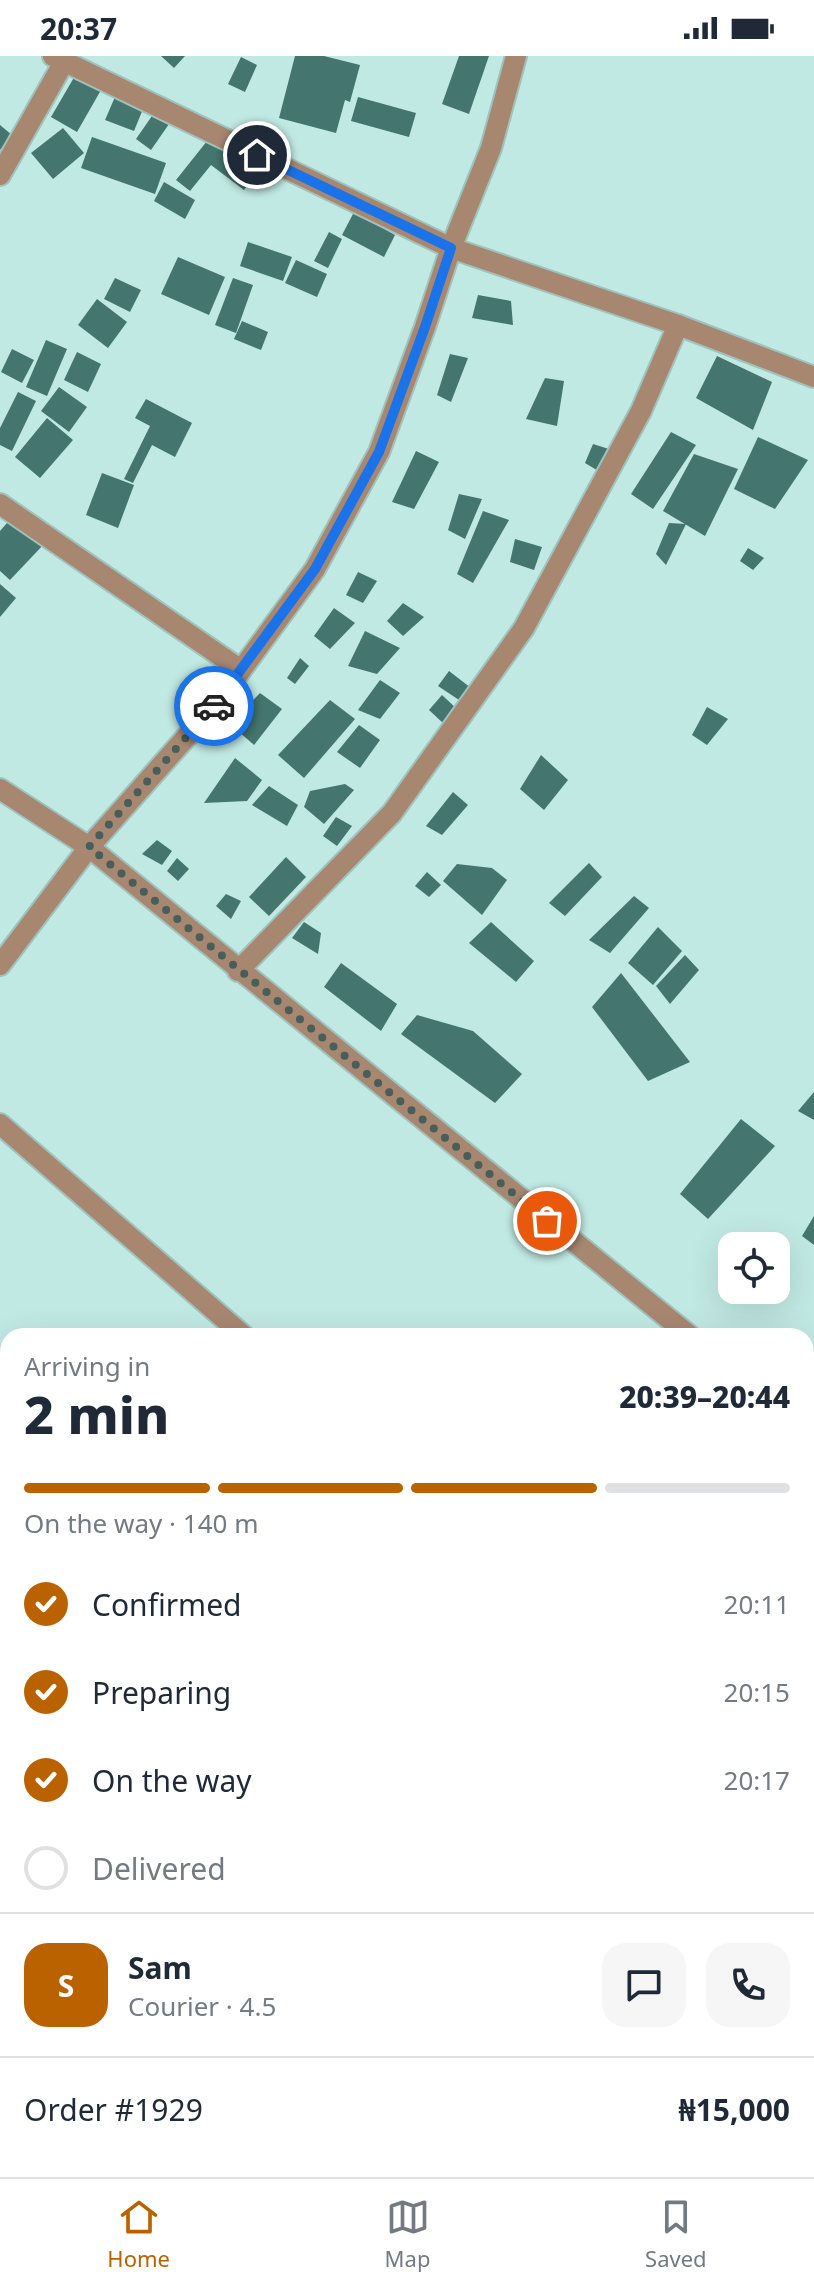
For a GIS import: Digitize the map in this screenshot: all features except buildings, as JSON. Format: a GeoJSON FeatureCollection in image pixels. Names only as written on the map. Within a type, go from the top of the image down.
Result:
{"type":"FeatureCollection","features":[{"type":"Feature","properties":{"kind":"street"},"geometry":{"type":"LineString","coordinates":[[0,965],[89,847],[220,699],[315,569],[379,452],[451,248],[491,148],[516,56]]}},
{"type":"Feature","properties":{"kind":"street"},"geometry":{"type":"LineString","coordinates":[[0,175],[58,59],[451,248],[678,325],[814,377]]}},
{"type":"Feature","properties":{"kind":"street"},"geometry":{"type":"LineString","coordinates":[[238,971],[392,813],[524,628],[641,411],[678,325]]}},
{"type":"Feature","properties":{"kind":"street"},"geometry":{"type":"LineString","coordinates":[[0,504],[241,670]]}},
{"type":"Feature","properties":{"kind":"street"},"geometry":{"type":"LineString","coordinates":[[0,789],[89,847],[680,1328]]}},
{"type":"Feature","properties":{"kind":"street"},"geometry":{"type":"LineString","coordinates":[[0,1124],[235,1328]]}},
{"type":"Feature","properties":{"kind":"way so far"},"geometry":{"type":"LineString","coordinates":[[214,706],[89,847],[547,1221]]}},
{"type":"Feature","properties":{"kind":"route"},"geometry":{"type":"LineString","coordinates":[[214,706],[315,569],[379,452],[451,248],[257,155]]}}]}
